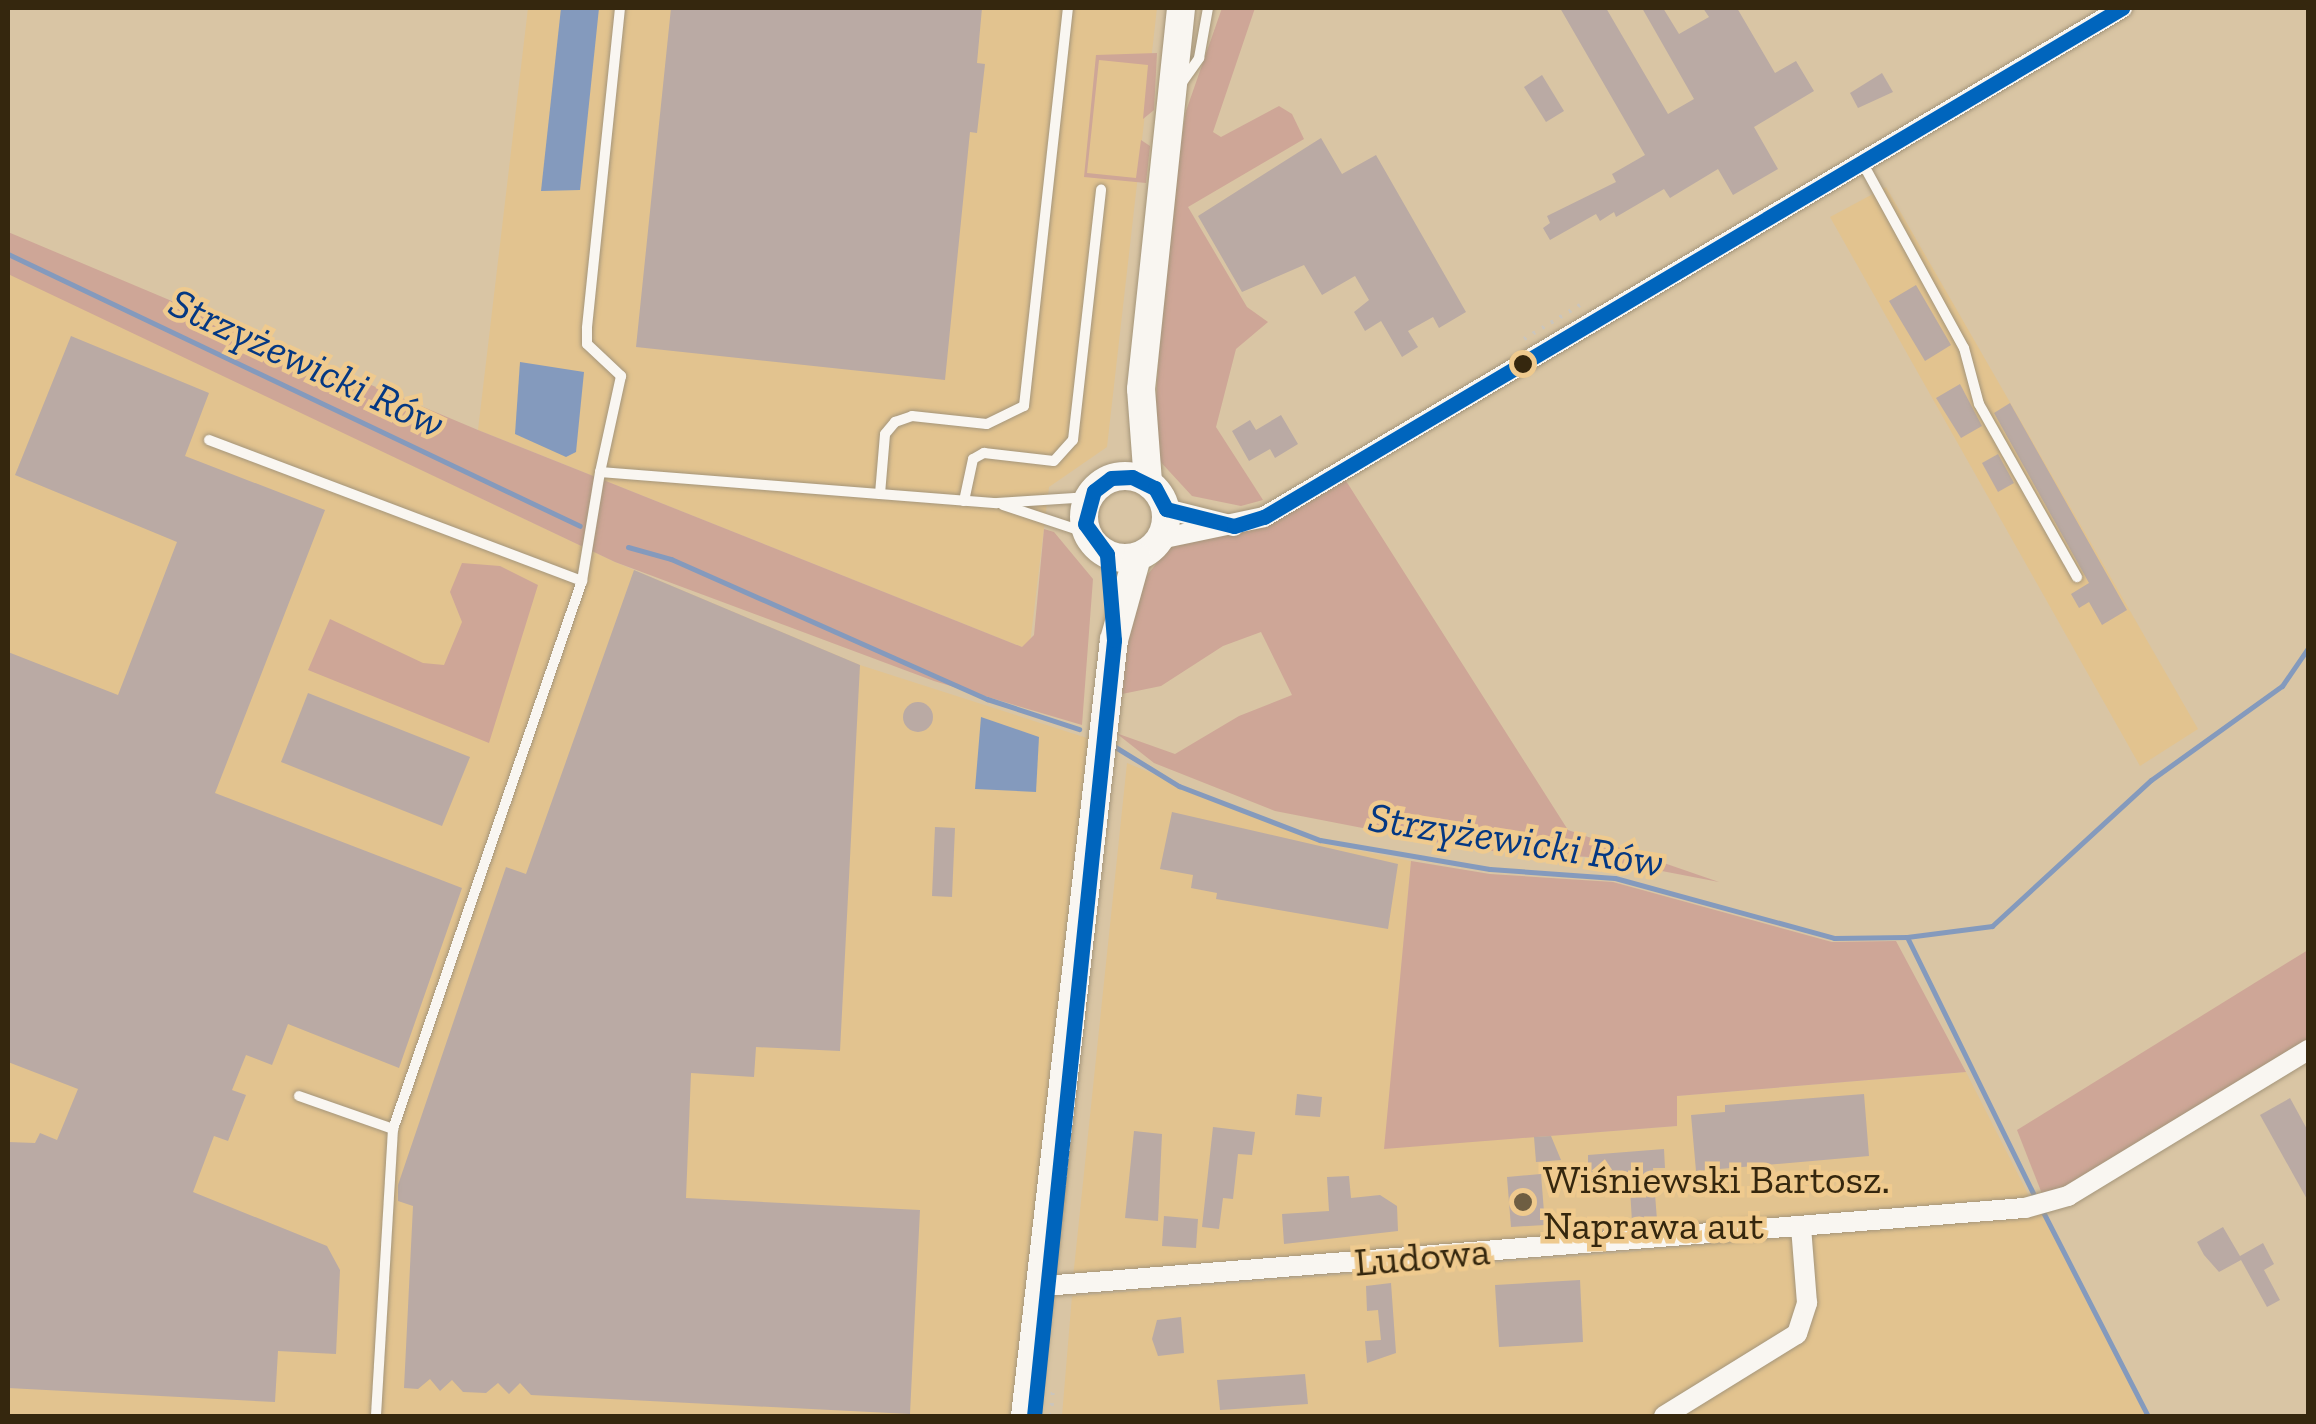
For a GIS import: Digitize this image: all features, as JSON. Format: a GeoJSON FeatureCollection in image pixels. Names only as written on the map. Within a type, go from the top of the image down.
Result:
{"type":"FeatureCollection","features":[{"type":"Feature","properties":{"kind":"main road"},"geometry":{"type":"LineString","coordinates":[[1030,1408],[1114,640],[1137,557],[1160,539],[1166,509],[1148,482],[1141,389],[1181,8]]}},
{"type":"Feature","properties":{"kind":"main road"},"geometry":{"type":"LineString","coordinates":[[1114,640],[1107,554],[1087,533],[1100,487],[1141,389]]}},
{"type":"Feature","properties":{"kind":"main road"},"geometry":{"type":"LineString","coordinates":[[1100,487],[1148,482]]}},
{"type":"Feature","properties":{"kind":"main road"},"geometry":{"type":"LineString","coordinates":[[1107,554],[1137,557]]}},
{"type":"Feature","properties":{"kind":"street"},"geometry":{"type":"LineString","coordinates":[[1160,539],[1264,517],[2122,8]]}},
{"type":"Feature","properties":{"kind":"street"},"geometry":{"type":"LineString","coordinates":[[1166,509],[1234,526]]}},
{"type":"Feature","properties":{"kind":"street","name":"Ludowa"},"geometry":{"type":"LineString","coordinates":[[1044,1286],[2025,1208],[2056,1200],[2308,1050]]}},
{"type":"Feature","properties":{"kind":"street"},"geometry":{"type":"LineString","coordinates":[[1664,1416],[1797,1334],[1808,1303],[1801,1227]]}},
{"type":"Feature","properties":{"kind":"lane"},"geometry":{"type":"LineString","coordinates":[[376,1416],[393,1129],[582,581],[621,376],[587,344],[620,8]]}},
{"type":"Feature","properties":{"kind":"lane"},"geometry":{"type":"LineString","coordinates":[[880,494],[885,434],[895,422],[912,416],[988,424],[1024,406],[1068,8]]}},
{"type":"Feature","properties":{"kind":"lane"},"geometry":{"type":"LineString","coordinates":[[1171,96],[1199,58],[1208,8]]}},
{"type":"Feature","properties":{"kind":"lane"},"geometry":{"type":"LineString","coordinates":[[1861,160],[1964,348],[1979,404],[2077,577]]}},
{"type":"Feature","properties":{"kind":"lane"},"geometry":{"type":"LineString","coordinates":[[964,501],[973,459],[984,453],[1054,461],[1074,440],[1101,190]]}},
{"type":"Feature","properties":{"kind":"lane"},"geometry":{"type":"LineString","coordinates":[[209,440],[582,581]]}},
{"type":"Feature","properties":{"kind":"lane"},"geometry":{"type":"LineString","coordinates":[[600,472],[997,503],[1100,487]]}},
{"type":"Feature","properties":{"kind":"lane"},"geometry":{"type":"LineString","coordinates":[[997,503],[1087,533]]}},
{"type":"Feature","properties":{"kind":"lane"},"geometry":{"type":"LineString","coordinates":[[299,1096],[393,1129]]}},
{"type":"Feature","properties":{"kind":"shaded area"},"geometry":{"type":"Polygon","coordinates":[[[528,8],[1157,8],[1107,447],[1049,487],[1030,644],[1022,647],[478,430],[528,8]]]}},
{"type":"Feature","properties":{"kind":"shaded area"},"geometry":{"type":"Polygon","coordinates":[[[1222,8],[1255,8],[1213,132],[1221,137],[1279,106],[1292,114],[1304,139],[1188,207],[1247,307],[1268,322],[1236,349],[1216,427],[1263,500],[1241,506],[1192,496],[1157,458],[1153,443],[1168,219],[1186,111],[1222,8]]]}},
{"type":"Feature","properties":{"kind":"shaded area"},"geometry":{"type":"Polygon","coordinates":[[[1157,53],[1154,110],[1143,119],[1148,65],[1099,60],[1087,173],[1136,178],[1141,140],[1150,146],[1146,183],[1084,177],[1096,55],[1157,53]]]}},
{"type":"Feature","properties":{"kind":"shaded area"},"geometry":{"type":"Polygon","coordinates":[[[1886,187],[2198,729],[2140,766],[1830,217],[1886,187]]]}},
{"type":"Feature","properties":{"kind":"shaded area"},"geometry":{"type":"Polygon","coordinates":[[[8,232],[478,430],[1022,647],[1034,635],[1044,529],[1054,532],[1093,579],[1082,725],[934,681],[615,562],[8,274],[8,232]]]}},
{"type":"Feature","properties":{"kind":"shaded area"},"geometry":{"type":"Polygon","coordinates":[[[8,273],[615,562],[860,665],[1090,739],[1025,1416],[8,1416],[8,273]]]}},
{"type":"Feature","properties":{"kind":"shaded area"},"geometry":{"type":"Polygon","coordinates":[[[1341,473],[1568,830],[1719,882],[1589,857],[1476,850],[1275,811],[1154,763],[1116,733],[1175,754],[1239,716],[1292,695],[1261,632],[1223,646],[1161,686],[1122,694],[1128,622],[1141,583],[1179,535],[1205,535],[1341,473]]]}},
{"type":"Feature","properties":{"kind":"shaded area"},"geometry":{"type":"Polygon","coordinates":[[[462,563],[500,566],[538,585],[489,743],[308,670],[330,619],[423,663],[444,665],[462,622],[450,592],[462,563]]]}},
{"type":"Feature","properties":{"kind":"shaded area"},"geometry":{"type":"Polygon","coordinates":[[[1127,763],[1321,843],[1411,861],[1385,1148],[1677,1126],[1677,1096],[1966,1072],[2029,1196],[2016,1204],[1073,1278],[1127,763]]]}},
{"type":"Feature","properties":{"kind":"shaded area"},"geometry":{"type":"Polygon","coordinates":[[[1411,861],[1490,874],[1613,882],[1832,942],[1896,941],[1966,1072],[1677,1096],[1677,1126],[1384,1149],[1411,861]]]}},
{"type":"Feature","properties":{"kind":"shaded area"},"geometry":{"type":"Polygon","coordinates":[[[2308,950],[2308,1050],[2046,1204],[2017,1130],[2308,950]]]}},
{"type":"Feature","properties":{"kind":"shaded area"},"geometry":{"type":"Polygon","coordinates":[[[2040,1205],[2148,1416],[1062,1416],[1072,1296],[1628,1252],[1998,1217],[2040,1205]]]}},
{"type":"Feature","properties":{"kind":"water"},"geometry":{"type":"Polygon","coordinates":[[[561,8],[599,8],[580,190],[541,191],[561,8]]]}},
{"type":"Feature","properties":{"kind":"water"},"geometry":{"type":"Polygon","coordinates":[[[520,362],[584,372],[576,452],[566,457],[515,434],[520,362]]]}},
{"type":"Feature","properties":{"kind":"water"},"geometry":{"type":"Polygon","coordinates":[[[981,717],[1039,737],[1036,792],[975,789],[981,717]]]}},
{"type":"Feature","properties":{"kind":"building"},"geometry":{"type":"Polygon","coordinates":[[[671,8],[982,8],[977,63],[985,64],[977,133],[970,132],[945,380],[636,347],[671,8]]]}},
{"type":"Feature","properties":{"kind":"building"},"geometry":{"type":"Polygon","coordinates":[[[1560,8],[1606,8],[1668,114],[1694,99],[1642,8],[1663,8],[1679,34],[1709,17],[1703,8],[1737,8],[1775,73],[1796,61],[1814,91],[1754,127],[1778,169],[1733,195],[1718,169],[1670,198],[1664,189],[1616,217],[1614,212],[1600,221],[1596,214],[1550,240],[1543,228],[1550,223],[1547,216],[1616,182],[1612,174],[1645,155],[1560,8]]]}},
{"type":"Feature","properties":{"kind":"building"},"geometry":{"type":"Polygon","coordinates":[[[1882,73],[1893,92],[1858,108],[1850,93],[1882,73]]]}},
{"type":"Feature","properties":{"kind":"building"},"geometry":{"type":"Polygon","coordinates":[[[1542,75],[1564,111],[1546,122],[1524,87],[1542,75]]]}},
{"type":"Feature","properties":{"kind":"building"},"geometry":{"type":"Polygon","coordinates":[[[1321,138],[1342,174],[1376,155],[1466,312],[1439,328],[1433,317],[1408,331],[1418,347],[1402,357],[1381,321],[1365,331],[1354,312],[1369,300],[1355,276],[1322,295],[1304,265],[1242,292],[1198,216],[1321,138]]]}},
{"type":"Feature","properties":{"kind":"building"},"geometry":{"type":"Polygon","coordinates":[[[1916,285],[1951,345],[1925,361],[1889,301],[1916,285]]]}},
{"type":"Feature","properties":{"kind":"building"},"geometry":{"type":"Polygon","coordinates":[[[71,336],[209,393],[185,456],[325,510],[215,793],[462,888],[399,1068],[288,1024],[272,1065],[246,1055],[232,1090],[246,1095],[228,1141],[214,1136],[193,1192],[327,1246],[340,1270],[336,1354],[278,1351],[275,1402],[8,1388],[8,1142],[35,1143],[40,1133],[57,1140],[78,1089],[8,1062],[8,652],[118,695],[177,542],[15,475],[71,336]]]}},
{"type":"Feature","properties":{"kind":"building"},"geometry":{"type":"Polygon","coordinates":[[[1960,384],[1982,426],[1961,438],[1936,398],[1960,384]]]}},
{"type":"Feature","properties":{"kind":"building"},"geometry":{"type":"Polygon","coordinates":[[[2010,403],[2127,610],[2102,625],[2089,602],[2079,608],[2071,594],[2089,583],[1994,413],[2010,403]]]}},
{"type":"Feature","properties":{"kind":"building"},"geometry":{"type":"Polygon","coordinates":[[[1281,415],[1298,444],[1275,458],[1270,449],[1249,461],[1232,431],[1250,420],[1256,430],[1281,415]]]}},
{"type":"Feature","properties":{"kind":"building"},"geometry":{"type":"Polygon","coordinates":[[[1998,454],[2014,483],[1998,492],[1982,463],[1998,454]]]}},
{"type":"Feature","properties":{"kind":"building"},"geometry":{"type":"Polygon","coordinates":[[[634,570],[860,665],[840,1051],[756,1047],[754,1077],[691,1073],[686,1198],[920,1210],[910,1414],[531,1395],[520,1383],[509,1394],[498,1383],[486,1393],[463,1392],[452,1380],[440,1391],[430,1379],[418,1389],[404,1388],[413,1206],[398,1201],[398,1185],[506,867],[526,874],[634,570]]]}},
{"type":"Feature","properties":{"kind":"building"},"geometry":{"type":"Polygon","coordinates":[[[308,693],[470,757],[442,826],[281,762],[308,693]]]}},
{"type":"Feature","properties":{"kind":"building"},"geometry":{"type":"Polygon","coordinates":[[[918,702],[929,706],[933,717],[929,728],[918,732],[907,728],[903,717],[907,706],[918,702]]]}},
{"type":"Feature","properties":{"kind":"building"},"geometry":{"type":"Polygon","coordinates":[[[1172,812],[1398,864],[1388,929],[1216,899],[1217,893],[1191,888],[1193,875],[1160,869],[1172,812]]]}},
{"type":"Feature","properties":{"kind":"building"},"geometry":{"type":"Polygon","coordinates":[[[935,827],[955,828],[952,897],[932,896],[935,827]]]}},
{"type":"Feature","properties":{"kind":"building"},"geometry":{"type":"Polygon","coordinates":[[[1297,1094],[1322,1097],[1320,1117],[1295,1115],[1297,1094]]]}},
{"type":"Feature","properties":{"kind":"building"},"geometry":{"type":"Polygon","coordinates":[[[1864,1094],[1869,1156],[1696,1171],[1691,1115],[1725,1112],[1725,1105],[1864,1094]]]}},
{"type":"Feature","properties":{"kind":"building"},"geometry":{"type":"Polygon","coordinates":[[[2290,1098],[2308,1131],[2308,1201],[2260,1115],[2290,1098]]]}},
{"type":"Feature","properties":{"kind":"building"},"geometry":{"type":"Polygon","coordinates":[[[1213,1127],[1255,1132],[1252,1155],[1238,1154],[1233,1199],[1223,1198],[1219,1229],[1202,1227],[1213,1127]]]}},
{"type":"Feature","properties":{"kind":"building"},"geometry":{"type":"Polygon","coordinates":[[[1134,1131],[1162,1134],[1158,1221],[1125,1218],[1134,1131]]]}},
{"type":"Feature","properties":{"kind":"building"},"geometry":{"type":"Polygon","coordinates":[[[1551,1136],[1561,1160],[1536,1162],[1534,1137],[1551,1136]]]}},
{"type":"Feature","properties":{"kind":"building"},"geometry":{"type":"Polygon","coordinates":[[[1664,1149],[1665,1168],[1653,1168],[1657,1220],[1632,1222],[1629,1172],[1588,1172],[1588,1155],[1664,1149]]]}},
{"type":"Feature","properties":{"kind":"building"},"geometry":{"type":"Polygon","coordinates":[[[1541,1174],[1545,1225],[1511,1227],[1507,1177],[1541,1174]]]}},
{"type":"Feature","properties":{"kind":"building"},"geometry":{"type":"Polygon","coordinates":[[[1349,1176],[1351,1198],[1380,1195],[1397,1206],[1398,1231],[1284,1244],[1282,1214],[1329,1211],[1327,1177],[1349,1176]]]}},
{"type":"Feature","properties":{"kind":"building"},"geometry":{"type":"Polygon","coordinates":[[[1164,1216],[1198,1219],[1196,1248],[1162,1246],[1164,1216]]]}},
{"type":"Feature","properties":{"kind":"building"},"geometry":{"type":"Polygon","coordinates":[[[2223,1227],[2240,1256],[2263,1243],[2274,1264],[2264,1270],[2280,1300],[2267,1307],[2241,1260],[2219,1272],[2204,1255],[2197,1242],[2223,1227]]]}},
{"type":"Feature","properties":{"kind":"building"},"geometry":{"type":"Polygon","coordinates":[[[1580,1280],[1583,1342],[1499,1347],[1495,1285],[1580,1280]]]}},
{"type":"Feature","properties":{"kind":"building"},"geometry":{"type":"Polygon","coordinates":[[[1391,1283],[1396,1353],[1367,1363],[1365,1341],[1381,1340],[1378,1310],[1367,1311],[1366,1286],[1391,1283]]]}},
{"type":"Feature","properties":{"kind":"building"},"geometry":{"type":"Polygon","coordinates":[[[1181,1317],[1184,1353],[1158,1356],[1152,1339],[1157,1320],[1181,1317]]]}},
{"type":"Feature","properties":{"kind":"building"},"geometry":{"type":"Polygon","coordinates":[[[1305,1374],[1308,1404],[1220,1410],[1217,1380],[1305,1374]]]}},
{"type":"Feature","properties":{"kind":"waterway","name":"Strzyżewicki Rów"},"geometry":{"type":"LineString","coordinates":[[8,254],[580,526]]}},
{"type":"Feature","properties":{"kind":"waterway","name":"Strzyżewicki Rów"},"geometry":{"type":"LineString","coordinates":[[628,547],[671,559],[987,699],[1079,729]]}},
{"type":"Feature","properties":{"kind":"waterway","name":"Strzyżewicki Rów"},"geometry":{"type":"LineString","coordinates":[[1112,745],[1179,786],[1320,840],[1490,869],[1615,878],[1834,938],[1907,937],[1992,926],[2151,780],[2282,686],[2308,648]]}},
{"type":"Feature","properties":{"kind":"waterway"},"geometry":{"type":"LineString","coordinates":[[1907,937],[2036,1199]]}},
{"type":"Feature","properties":{"kind":"waterway"},"geometry":{"type":"LineString","coordinates":[[2041,1208],[2148,1416]]}},
{"type":"Feature","properties":{"kind":"transit line"},"geometry":{"type":"LineString","coordinates":[[1034,1416],[1114,640],[1107,554],[1085,524],[1094,491],[1111,478],[1132,477],[1155,488],[1166,509],[1234,526],[1264,517],[2122,8]]}},
{"type":"Feature","properties":{"kind":"place","name":"Wiśniewski Bartosz. Naprawa aut"},"geometry":{"type":"Point","coordinates":[1523,1202]}}]}
